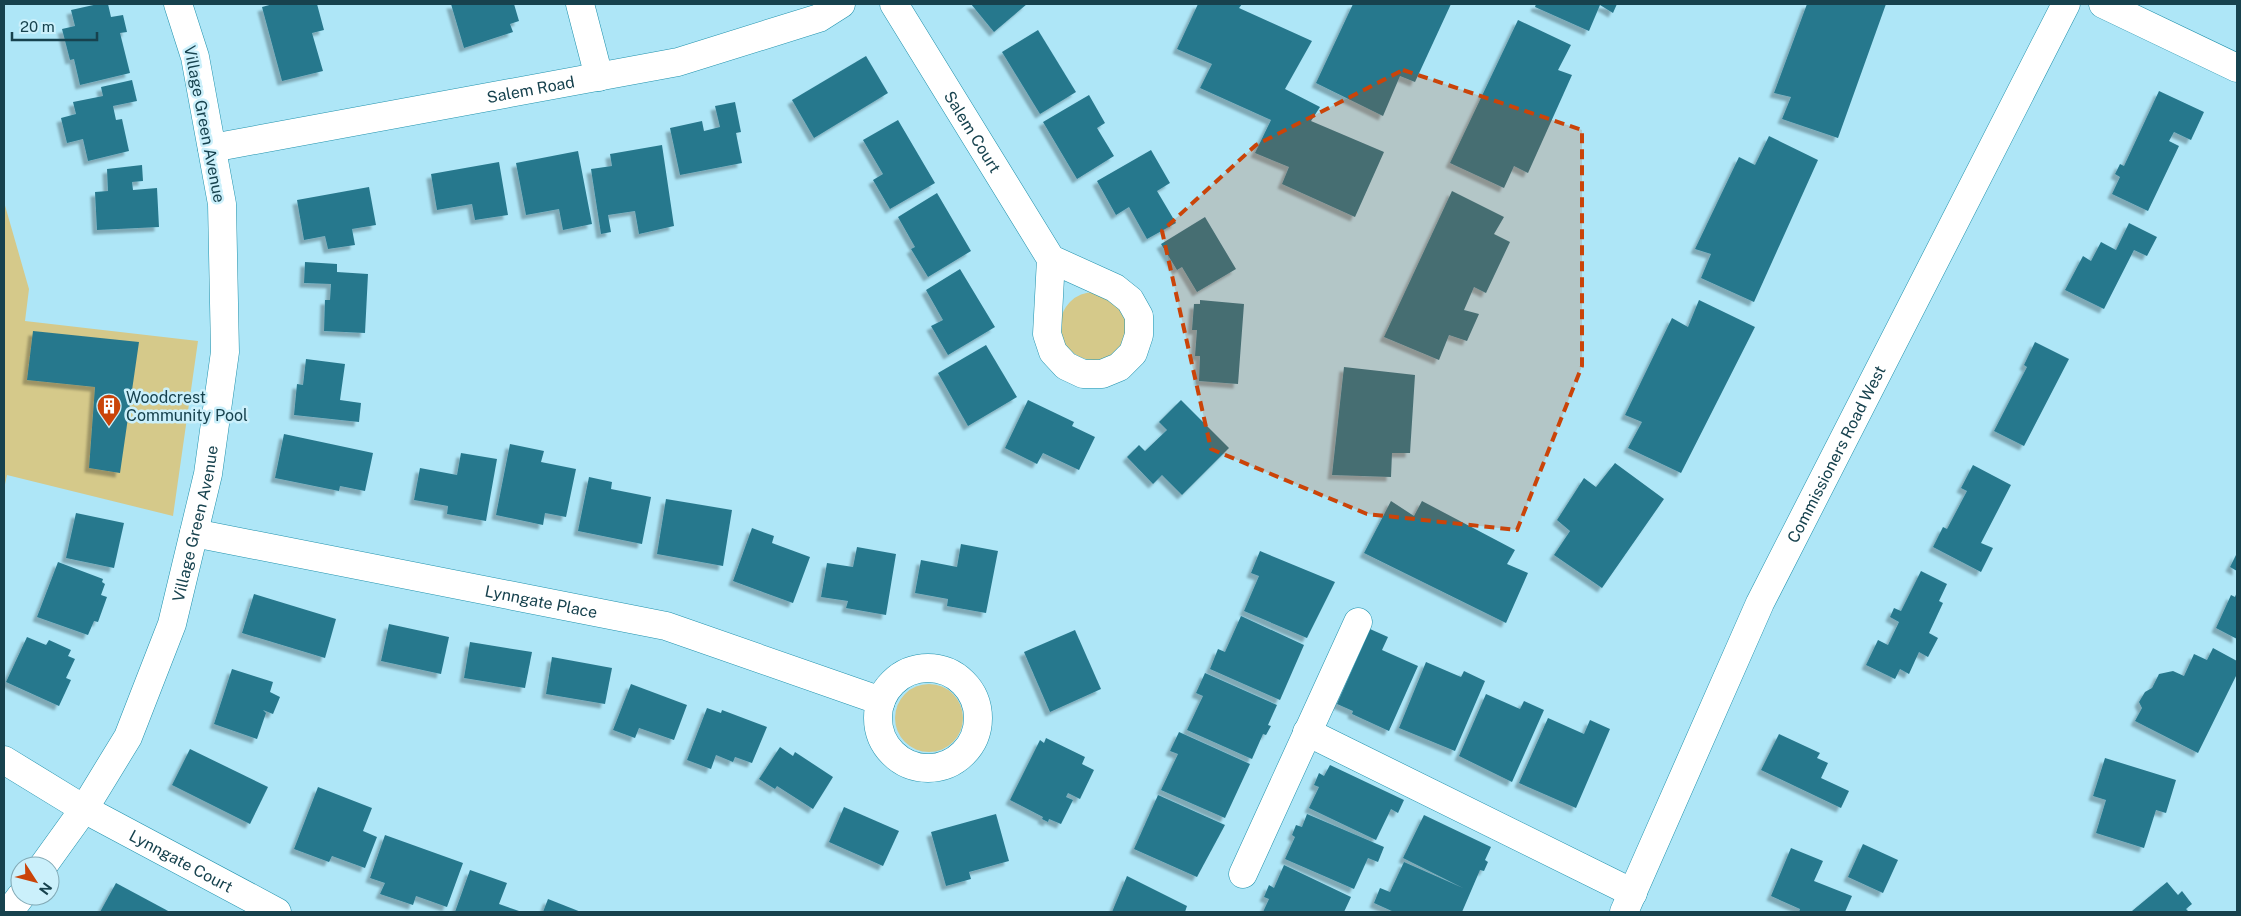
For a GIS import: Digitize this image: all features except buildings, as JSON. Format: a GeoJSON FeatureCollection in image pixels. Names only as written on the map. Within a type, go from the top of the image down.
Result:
{"type":"FeatureCollection","features":[{"type":"Feature","properties":{"kind":"street","name":"Village Green Avenue"},"geometry":{"type":"LineString","coordinates":[[51,856],[84,810],[132,728],[172,624],[208,474],[225,352],[222,204],[194,57],[178,4]]}},
{"type":"Feature","properties":{"kind":"street"},"geometry":{"type":"LineString","coordinates":[[580,4],[599,77]]}},
{"type":"Feature","properties":{"kind":"street","name":"Salem Road"},"geometry":{"type":"LineString","coordinates":[[212,148],[678,62],[819,18],[841,4]]}},
{"type":"Feature","properties":{"kind":"street","name":"Salem Court"},"geometry":{"type":"LineString","coordinates":[[894,4],[1051,259]]}},
{"type":"Feature","properties":{"kind":"street","name":"Commissioners Road West"},"geometry":{"type":"LineString","coordinates":[[1628,903],[1760,602],[2066,4]]}},
{"type":"Feature","properties":{"kind":"street"},"geometry":{"type":"LineString","coordinates":[[2103,4],[2237,68]]}},
{"type":"Feature","properties":{"kind":"street","name":"Lynngate Place"},"geometry":{"type":"LineString","coordinates":[[194,533],[666,626],[881,701]]}},
{"type":"Feature","properties":{"kind":"street"},"geometry":{"type":"LineString","coordinates":[[1243,874],[1358,622]]}},
{"type":"Feature","properties":{"kind":"street"},"geometry":{"type":"LineString","coordinates":[[1307,732],[1628,903]]}},
{"type":"Feature","properties":{"kind":"street","name":"Lynngate Court"},"geometry":{"type":"LineString","coordinates":[[4,760],[84,810],[277,912]]}},
{"type":"Feature","properties":{"kind":"highlighted area"},"geometry":{"type":"Polygon","coordinates":[[[1403,70],[1582,130],[1582,366],[1517,530],[1367,514],[1211,449],[1162,231],[1256,145],[1403,70]]]}},
{"type":"Feature","properties":{"kind":"shaded area"},"geometry":{"type":"Polygon","coordinates":[[[4,202],[29,289],[25,321],[198,341],[173,516],[7,475],[4,489],[4,202]]]}},
{"type":"Feature","properties":{"kind":"shaded area"},"geometry":{"type":"Polygon","coordinates":[[[1094,292],[1107,295],[1118,302],[1125,313],[1128,326],[1125,339],[1118,350],[1107,357],[1094,360],[1081,357],[1070,350],[1063,339],[1060,326],[1063,313],[1070,302],[1081,295],[1094,292]]]}},
{"type":"Feature","properties":{"kind":"shaded area"},"geometry":{"type":"Polygon","coordinates":[[[929,684],[942,687],[953,694],[960,705],[963,718],[960,731],[953,742],[942,749],[929,752],[916,749],[905,742],[898,731],[895,718],[898,705],[905,694],[916,687],[929,684]]]}},
{"type":"Feature","properties":{"kind":"place","name":"Woodcrest Community Pool"},"geometry":{"type":"Point","coordinates":[109,427]}}]}
